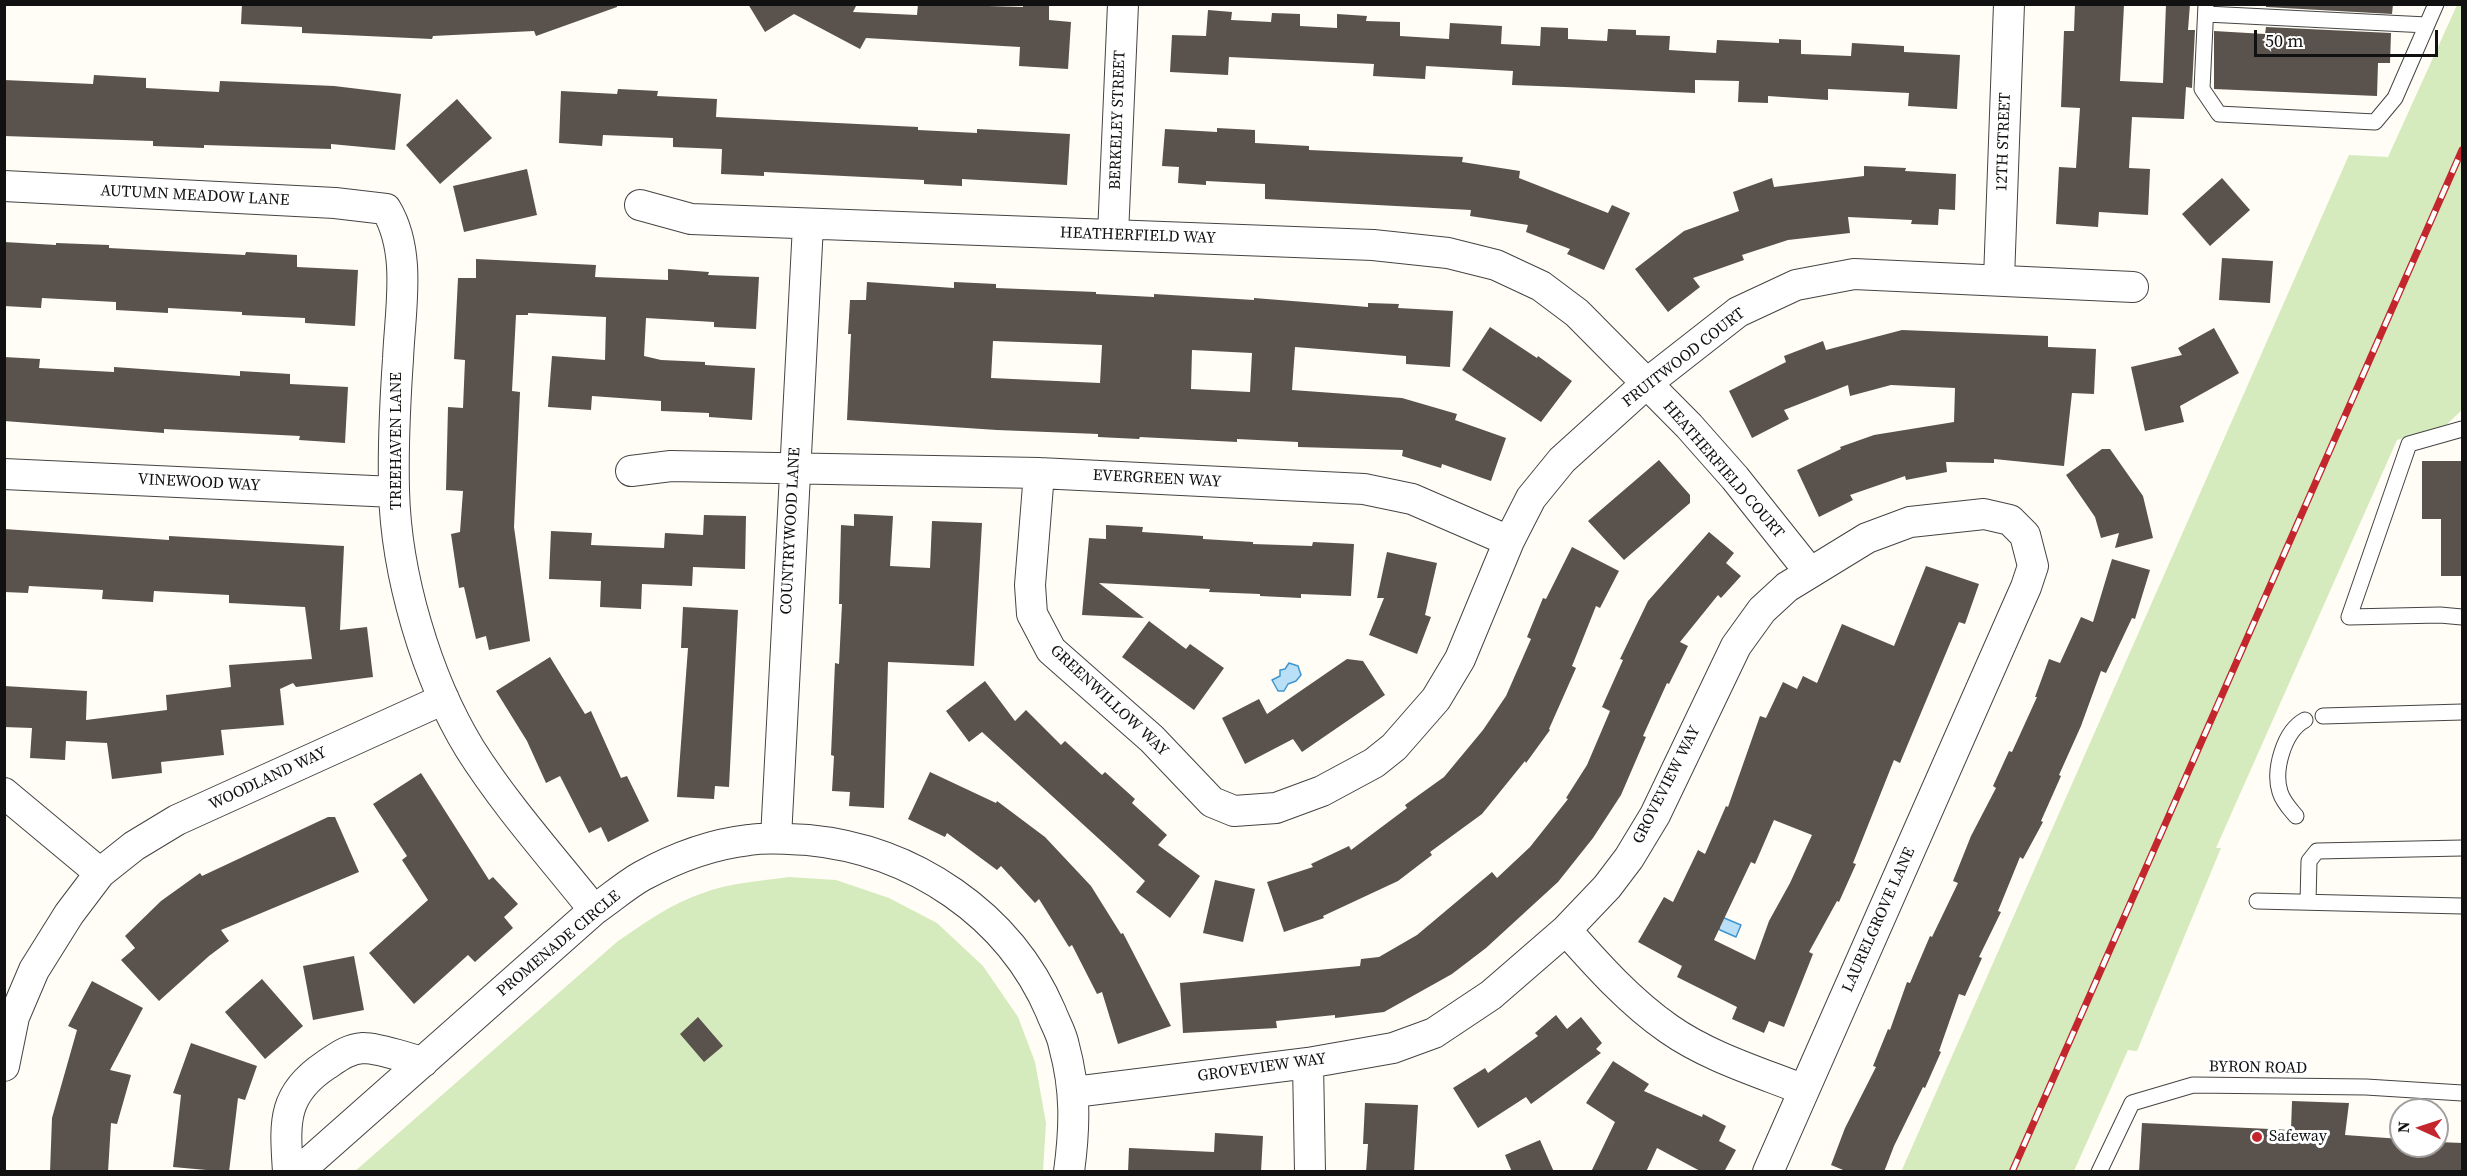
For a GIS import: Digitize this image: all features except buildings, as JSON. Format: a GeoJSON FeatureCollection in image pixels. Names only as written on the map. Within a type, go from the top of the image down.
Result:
{"type":"FeatureCollection","features":[{"type":"Feature","properties":{"kind":"street","name":"BERKELEY STREET"},"geometry":{"type":"LineString","coordinates":[[1113,235],[1123,4]]}},
{"type":"Feature","properties":{"kind":"street","name":"12TH STREET"},"geometry":{"type":"LineString","coordinates":[[1999,279],[2009,4]]}},
{"type":"Feature","properties":{"kind":"street","name":"AUTUMN MEADOW LANE"},"geometry":{"type":"LineString","coordinates":[[4,186],[335,203],[386,208]]}},
{"type":"Feature","properties":{"kind":"street","name":"HEATHERFIELD WAY"},"geometry":{"type":"LineString","coordinates":[[640,205],[691,219],[1373,245],[1448,254],[1496,265],[1541,286],[1577,313],[1609,346]]}},
{"type":"Feature","properties":{"kind":"street","name":"TREEHAVEN LANE"},"geometry":{"type":"LineString","coordinates":[[386,208],[396,225],[402,265],[394,492],[402,566],[417,624],[444,699],[470,748],[512,808],[594,910]]}},
{"type":"Feature","properties":{"kind":"street","name":"COUNTRYWOOD LANE"},"geometry":{"type":"LineString","coordinates":[[776,838],[808,225]]}},
{"type":"Feature","properties":{"kind":"street","name":"FRUITWOOD COURT"},"geometry":{"type":"LineString","coordinates":[[1253,811],[1276,808],[1322,791],[1374,763],[1394,747],[1436,699],[1460,659],[1509,541],[1531,498],[1562,460],[1646,384],[1738,312],[1796,285],[1854,274],[2133,287]]}},
{"type":"Feature","properties":{"kind":"street","name":"HEATHERFIELD COURT"},"geometry":{"type":"LineString","coordinates":[[1609,346],[1689,426],[1735,478],[1809,571]]}},
{"type":"Feature","properties":{"kind":"street","name":"EVERGREEN WAY"},"geometry":{"type":"LineString","coordinates":[[631,471],[671,466],[1039,473],[1364,489],[1412,499],[1509,541]]}},
{"type":"Feature","properties":{"kind":"street","name":"GREENWILLOW WAY"},"geometry":{"type":"LineString","coordinates":[[1039,473],[1030,585],[1032,614],[1051,650],[1152,739],[1212,802],[1234,811],[1253,811]]}},
{"type":"Feature","properties":{"kind":"street","name":"VINEWOOD WAY"},"geometry":{"type":"LineString","coordinates":[[4,474],[394,492]]}},
{"type":"Feature","properties":{"kind":"street","name":"GROVEVIEW WAY"},"geometry":{"type":"LineString","coordinates":[[1074,1092],[1308,1063],[1393,1048],[1434,1033],[1491,995],[1566,930],[1607,887],[1629,858],[1655,815],[1736,646],[1762,610],[1786,586],[1867,538],[1910,522],[1984,514],[2010,520],[2025,535],[2033,566],[1990,669]]}},
{"type":"Feature","properties":{"kind":"street","name":"LAURELGROVE LANE"},"geometry":{"type":"LineString","coordinates":[[1768,1172],[1990,669]]}},
{"type":"Feature","properties":{"kind":"street","name":"WOODLAND WAY"},"geometry":{"type":"LineString","coordinates":[[4,1066],[14,1017],[34,970],[69,914],[100,873],[134,846],[177,820],[444,699]]}},
{"type":"Feature","properties":{"kind":"street"},"geometry":{"type":"LineString","coordinates":[[4,793],[100,873]]}},
{"type":"Feature","properties":{"kind":"street","name":"PROMENADE CIRCLE"},"geometry":{"type":"LineString","coordinates":[[298,1172],[594,910],[641,876],[683,857],[748,840],[776,838],[838,843],[893,859],[946,887],[970,904],[1010,945],[1041,990],[1064,1044],[1074,1092],[1075,1131],[1069,1172]]}},
{"type":"Feature","properties":{"kind":"street"},"geometry":{"type":"LineString","coordinates":[[1566,930],[1612,982],[1669,1030],[1719,1057],[1804,1090]]}},
{"type":"Feature","properties":{"kind":"street"},"geometry":{"type":"LineString","coordinates":[[288,1172],[285,1124],[295,1095],[312,1074],[347,1051],[365,1048],[423,1062]]}},
{"type":"Feature","properties":{"kind":"street"},"geometry":{"type":"LineString","coordinates":[[1308,1063],[1310,1172]]}},
{"type":"Feature","properties":{"kind":"lane"},"geometry":{"type":"LineString","coordinates":[[2427,25],[2206,9],[2202,89],[2219,114],[2375,122],[2395,98],[2427,25],[2436,4]]}},
{"type":"Feature","properties":{"kind":"lane"},"geometry":{"type":"LineString","coordinates":[[2463,429],[2409,444],[2349,617],[2463,617]]}},
{"type":"Feature","properties":{"kind":"lane"},"geometry":{"type":"LineString","coordinates":[[2324,716],[2463,712]]}},
{"type":"Feature","properties":{"kind":"lane"},"geometry":{"type":"LineString","coordinates":[[2296,816],[2280,792],[2278,778],[2285,747],[2292,731],[2305,720]]}},
{"type":"Feature","properties":{"kind":"lane"},"geometry":{"type":"LineString","coordinates":[[2308,902],[2309,861],[2317,851],[2463,848]]}},
{"type":"Feature","properties":{"kind":"lane"},"geometry":{"type":"LineString","coordinates":[[2257,901],[2463,906]]}},
{"type":"Feature","properties":{"kind":"lane","name":"BYRON ROAD"},"geometry":{"type":"LineString","coordinates":[[2099,1172],[2132,1102],[2193,1085],[2366,1087],[2463,1093]]}},
{"type":"Feature","properties":{"kind":"green space"},"geometry":{"type":"Polygon","coordinates":[[[2457,5],[2462,5],[2462,410],[2445,426],[2397,440],[2216,848],[2221,848],[2137,1051],[2128,1050],[2074,1171],[1901,1172],[2349,155],[2388,157],[2457,5]]]}},
{"type":"Feature","properties":{"kind":"green space"},"geometry":{"type":"Polygon","coordinates":[[[789,877],[836,880],[889,898],[937,923],[983,966],[1018,1017],[1035,1062],[1046,1123],[1043,1171],[354,1172],[618,941],[659,914],[692,897],[734,885],[789,877]]]}},
{"type":"Feature","properties":{"kind":"water"},"geometry":{"type":"Polygon","coordinates":[[[1289,663],[1298,666],[1301,675],[1296,681],[1288,684],[1284,691],[1278,691],[1272,680],[1280,676],[1280,670],[1285,669],[1289,663]]]}},
{"type":"Feature","properties":{"kind":"water"},"geometry":{"type":"Polygon","coordinates":[[[1705,910],[1741,925],[1736,937],[1720,930],[1705,910]]]}},
{"type":"Feature","properties":{"kind":"railway"},"geometry":{"type":"LineString","coordinates":[[2012,1172],[2462,150]]}},
{"type":"Feature","properties":{"kind":"place","name":"Safeway"},"geometry":{"type":"Point","coordinates":[2257,1137]}}]}
